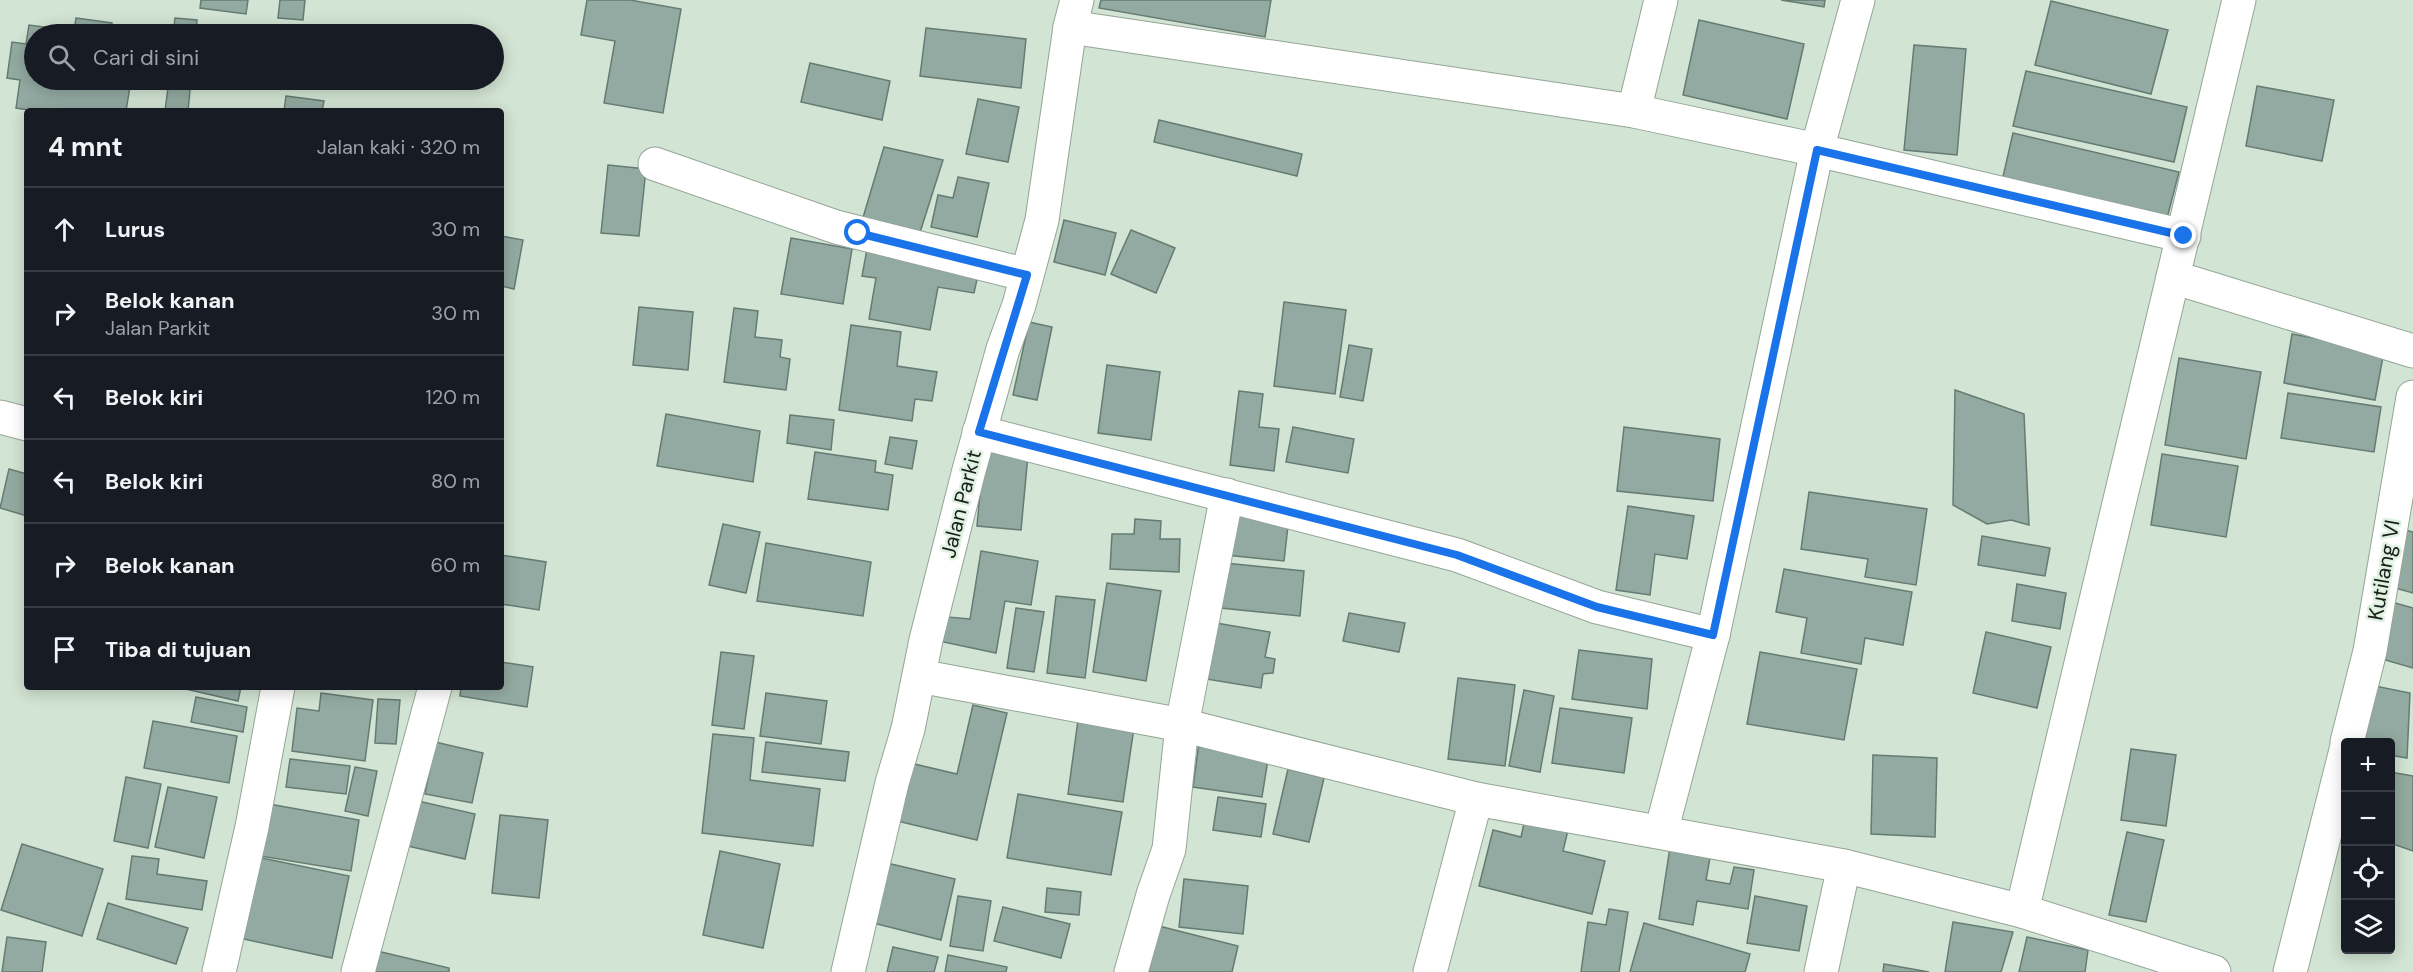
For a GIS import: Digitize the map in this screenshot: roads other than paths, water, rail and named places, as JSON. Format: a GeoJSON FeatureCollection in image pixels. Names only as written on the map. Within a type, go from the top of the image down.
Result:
{"type":"FeatureCollection","features":[{"type":"Feature","properties":{"kind":"street"},"geometry":{"type":"LineString","coordinates":[[1634,111],[1661,0]]}},
{"type":"Feature","properties":{"kind":"street"},"geometry":{"type":"LineString","coordinates":[[1661,832],[1713,635],[1817,150],[1858,0]]}},
{"type":"Feature","properties":{"kind":"street"},"geometry":{"type":"LineString","coordinates":[[2022,911],[2239,0]]}},
{"type":"Feature","properties":{"kind":"street"},"geometry":{"type":"LineString","coordinates":[[1073,14],[1634,111],[1817,150],[2178,257],[2413,351]]}},
{"type":"Feature","properties":{"kind":"street","name":"Jalan Parkit"},"geometry":{"type":"LineString","coordinates":[[848,972],[926,640],[979,432],[1042,220],[1073,14]]}},
{"type":"Feature","properties":{"kind":"street"},"geometry":{"type":"LineString","coordinates":[[655,164],[836,227],[1027,275]]}},
{"type":"Feature","properties":{"kind":"street","name":"Kutilang VI"},"geometry":{"type":"LineString","coordinates":[[2348,738],[2370,651],[2413,397]]}},
{"type":"Feature","properties":{"kind":"street"},"geometry":{"type":"LineString","coordinates":[[0,417],[24,423]]}},
{"type":"Feature","properties":{"kind":"street"},"geometry":{"type":"LineString","coordinates":[[979,432],[1457,555],[1597,607],[1713,635]]}},
{"type":"Feature","properties":{"kind":"street"},"geometry":{"type":"LineString","coordinates":[[1131,972],[1168,849],[1182,725],[1227,495]]}},
{"type":"Feature","properties":{"kind":"street"},"geometry":{"type":"LineString","coordinates":[[919,676],[1182,725],[1476,799],[1844,866],[2022,911],[2214,972]]}},
{"type":"Feature","properties":{"kind":"street"},"geometry":{"type":"LineString","coordinates":[[219,972],[252,827],[277,690]]}},
{"type":"Feature","properties":{"kind":"street"},"geometry":{"type":"LineString","coordinates":[[358,972],[434,690]]}},
{"type":"Feature","properties":{"kind":"street"},"geometry":{"type":"LineString","coordinates":[[2290,972],[2341,770]]}},
{"type":"Feature","properties":{"kind":"street"},"geometry":{"type":"LineString","coordinates":[[1430,972],[1476,799]]}},
{"type":"Feature","properties":{"kind":"street"},"geometry":{"type":"LineString","coordinates":[[1821,972],[1844,866]]}}]}
